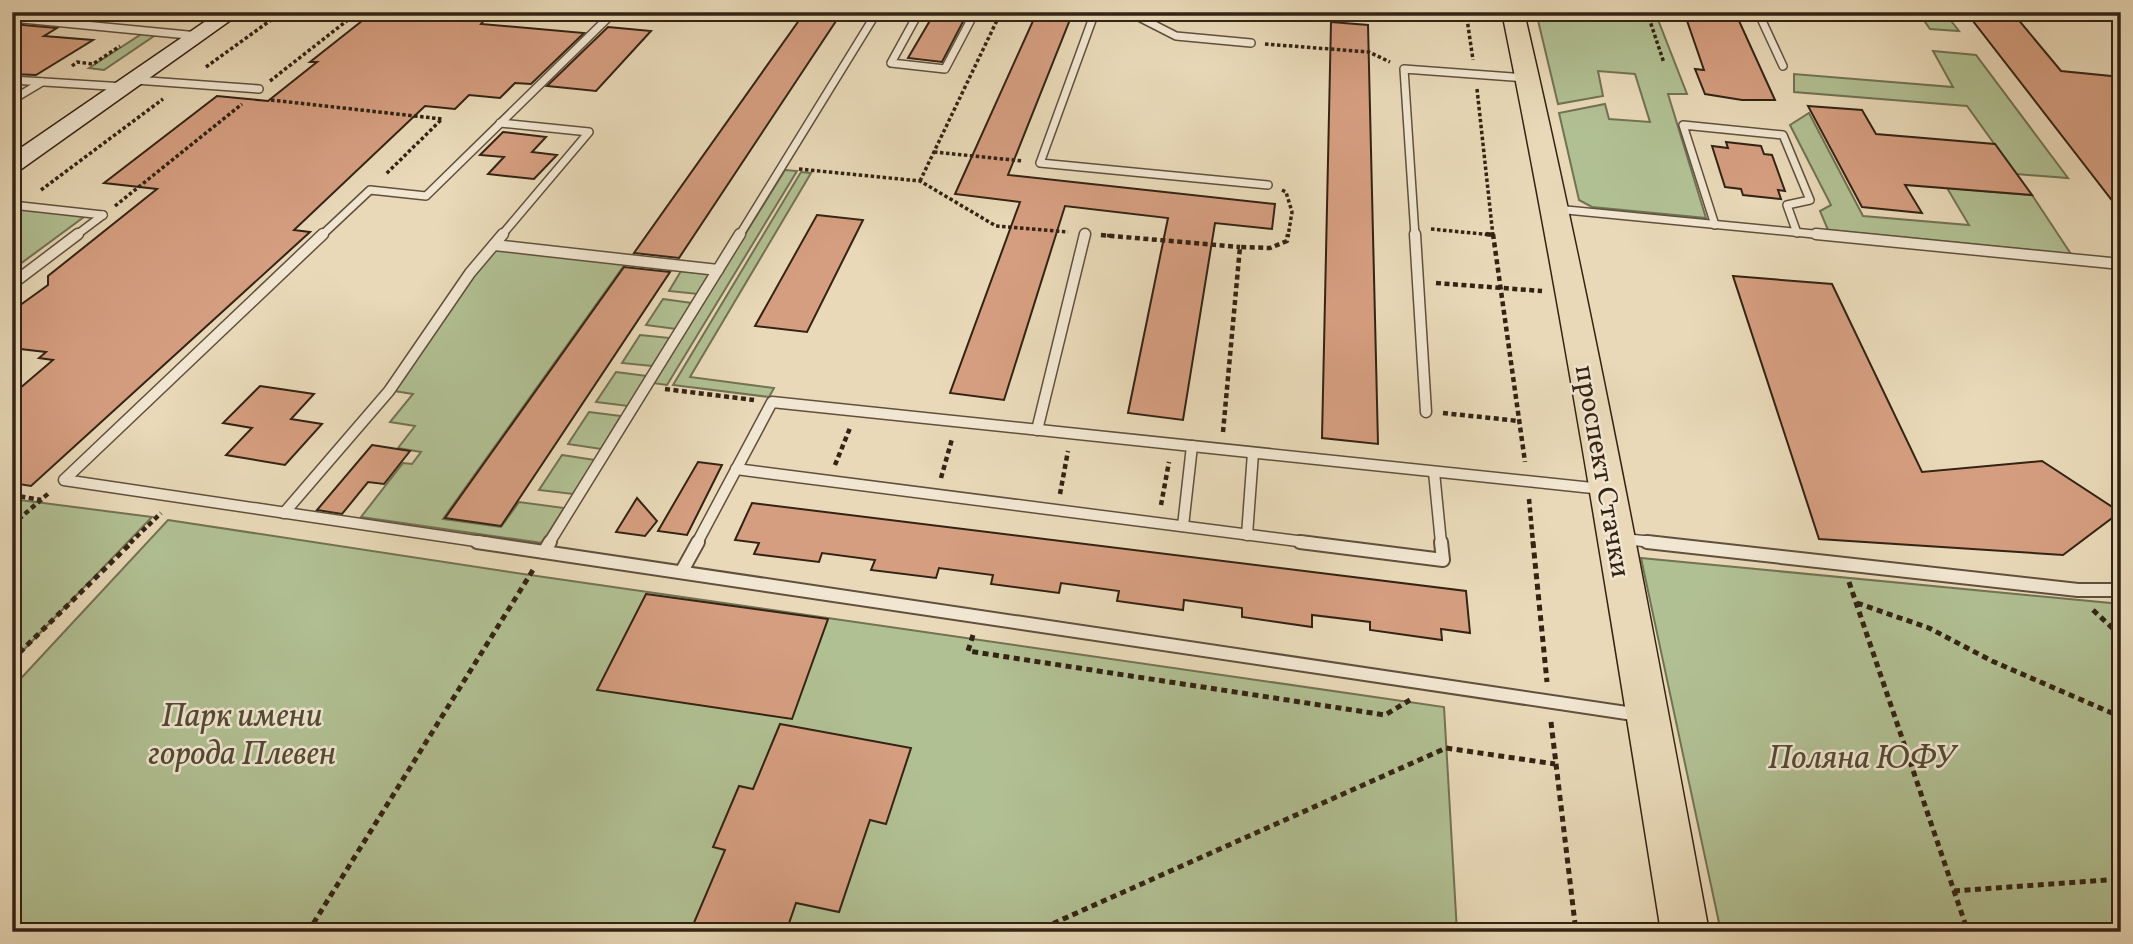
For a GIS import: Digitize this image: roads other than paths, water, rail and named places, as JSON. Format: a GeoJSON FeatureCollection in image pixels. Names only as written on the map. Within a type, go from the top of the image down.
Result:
{"type":"FeatureCollection","features":[{"type":"Feature","properties":{"kind":"main road"},"geometry":{"type":"LineString","coordinates":[[12,165],[232,12]]}},
{"type":"Feature","properties":{"kind":"main road","name":"проспект Стачки"},"geometry":{"type":"LineString","coordinates":[[1513,12],[1556,209],[1617,538],[1685,932]]}},
{"type":"Feature","properties":{"kind":"lane"},"geometry":{"type":"LineString","coordinates":[[72,23],[90,12]]}},
{"type":"Feature","properties":{"kind":"lane"},"geometry":{"type":"LineString","coordinates":[[614,12],[426,196],[370,190],[64,480],[1647,716]]}},
{"type":"Feature","properties":{"kind":"lane"},"geometry":{"type":"LineString","coordinates":[[544,552],[877,12]]}},
{"type":"Feature","properties":{"kind":"lane"},"geometry":{"type":"LineString","coordinates":[[919,12],[891,63],[944,69],[975,12]]}},
{"type":"Feature","properties":{"kind":"lane"},"geometry":{"type":"LineString","coordinates":[[1095,12],[1040,163],[1268,185]]}},
{"type":"Feature","properties":{"kind":"lane"},"geometry":{"type":"LineString","coordinates":[[1129,12],[1176,36],[1251,43]]}},
{"type":"Feature","properties":{"kind":"lane"},"geometry":{"type":"LineString","coordinates":[[1758,12],[1783,66]]}},
{"type":"Feature","properties":{"kind":"lane"},"geometry":{"type":"LineString","coordinates":[[12,18],[199,36]]}},
{"type":"Feature","properties":{"kind":"lane"},"geometry":{"type":"LineString","coordinates":[[1426,412],[1404,69],[1527,78]]}},
{"type":"Feature","properties":{"kind":"lane"},"geometry":{"type":"LineString","coordinates":[[12,80],[184,84],[259,89]]}},
{"type":"Feature","properties":{"kind":"lane"},"geometry":{"type":"LineString","coordinates":[[12,100],[44,82]]}},
{"type":"Feature","properties":{"kind":"lane"},"geometry":{"type":"LineString","coordinates":[[284,513],[389,391],[470,273],[589,132],[500,123]]}},
{"type":"Feature","properties":{"kind":"lane"},"geometry":{"type":"LineString","coordinates":[[1716,225],[1683,125],[1783,135],[1810,200],[1787,205],[1797,233]]}},
{"type":"Feature","properties":{"kind":"lane"},"geometry":{"type":"LineString","coordinates":[[12,284],[103,215],[16,206]]}},
{"type":"Feature","properties":{"kind":"lane"},"geometry":{"type":"LineString","coordinates":[[1556,209],[2121,264]]}},
{"type":"Feature","properties":{"kind":"lane"},"geometry":{"type":"LineString","coordinates":[[1037,430],[1085,234]]}},
{"type":"Feature","properties":{"kind":"lane"},"geometry":{"type":"LineString","coordinates":[[494,244],[718,270]]}},
{"type":"Feature","properties":{"kind":"lane"},"geometry":{"type":"LineString","coordinates":[[682,571],[772,402],[1608,490]]}},
{"type":"Feature","properties":{"kind":"lane"},"geometry":{"type":"LineString","coordinates":[[1183,526],[1192,446]]}},
{"type":"Feature","properties":{"kind":"lane"},"geometry":{"type":"LineString","coordinates":[[1247,535],[1253,453]]}},
{"type":"Feature","properties":{"kind":"lane"},"geometry":{"type":"LineString","coordinates":[[736,469],[1443,560],[1434,472]]}},
{"type":"Feature","properties":{"kind":"lane"},"geometry":{"type":"LineString","coordinates":[[1617,538],[1841,561],[2078,590],[2121,590]]}},
{"type":"Feature","properties":{"kind":"park label","name":"Парк имени города Плевен"},"geometry":{"type":"Point","coordinates":[242,733]}},
{"type":"Feature","properties":{"kind":"park label","name":"Поляна ЮФУ"},"geometry":{"type":"Point","coordinates":[1862,756]}}]}
